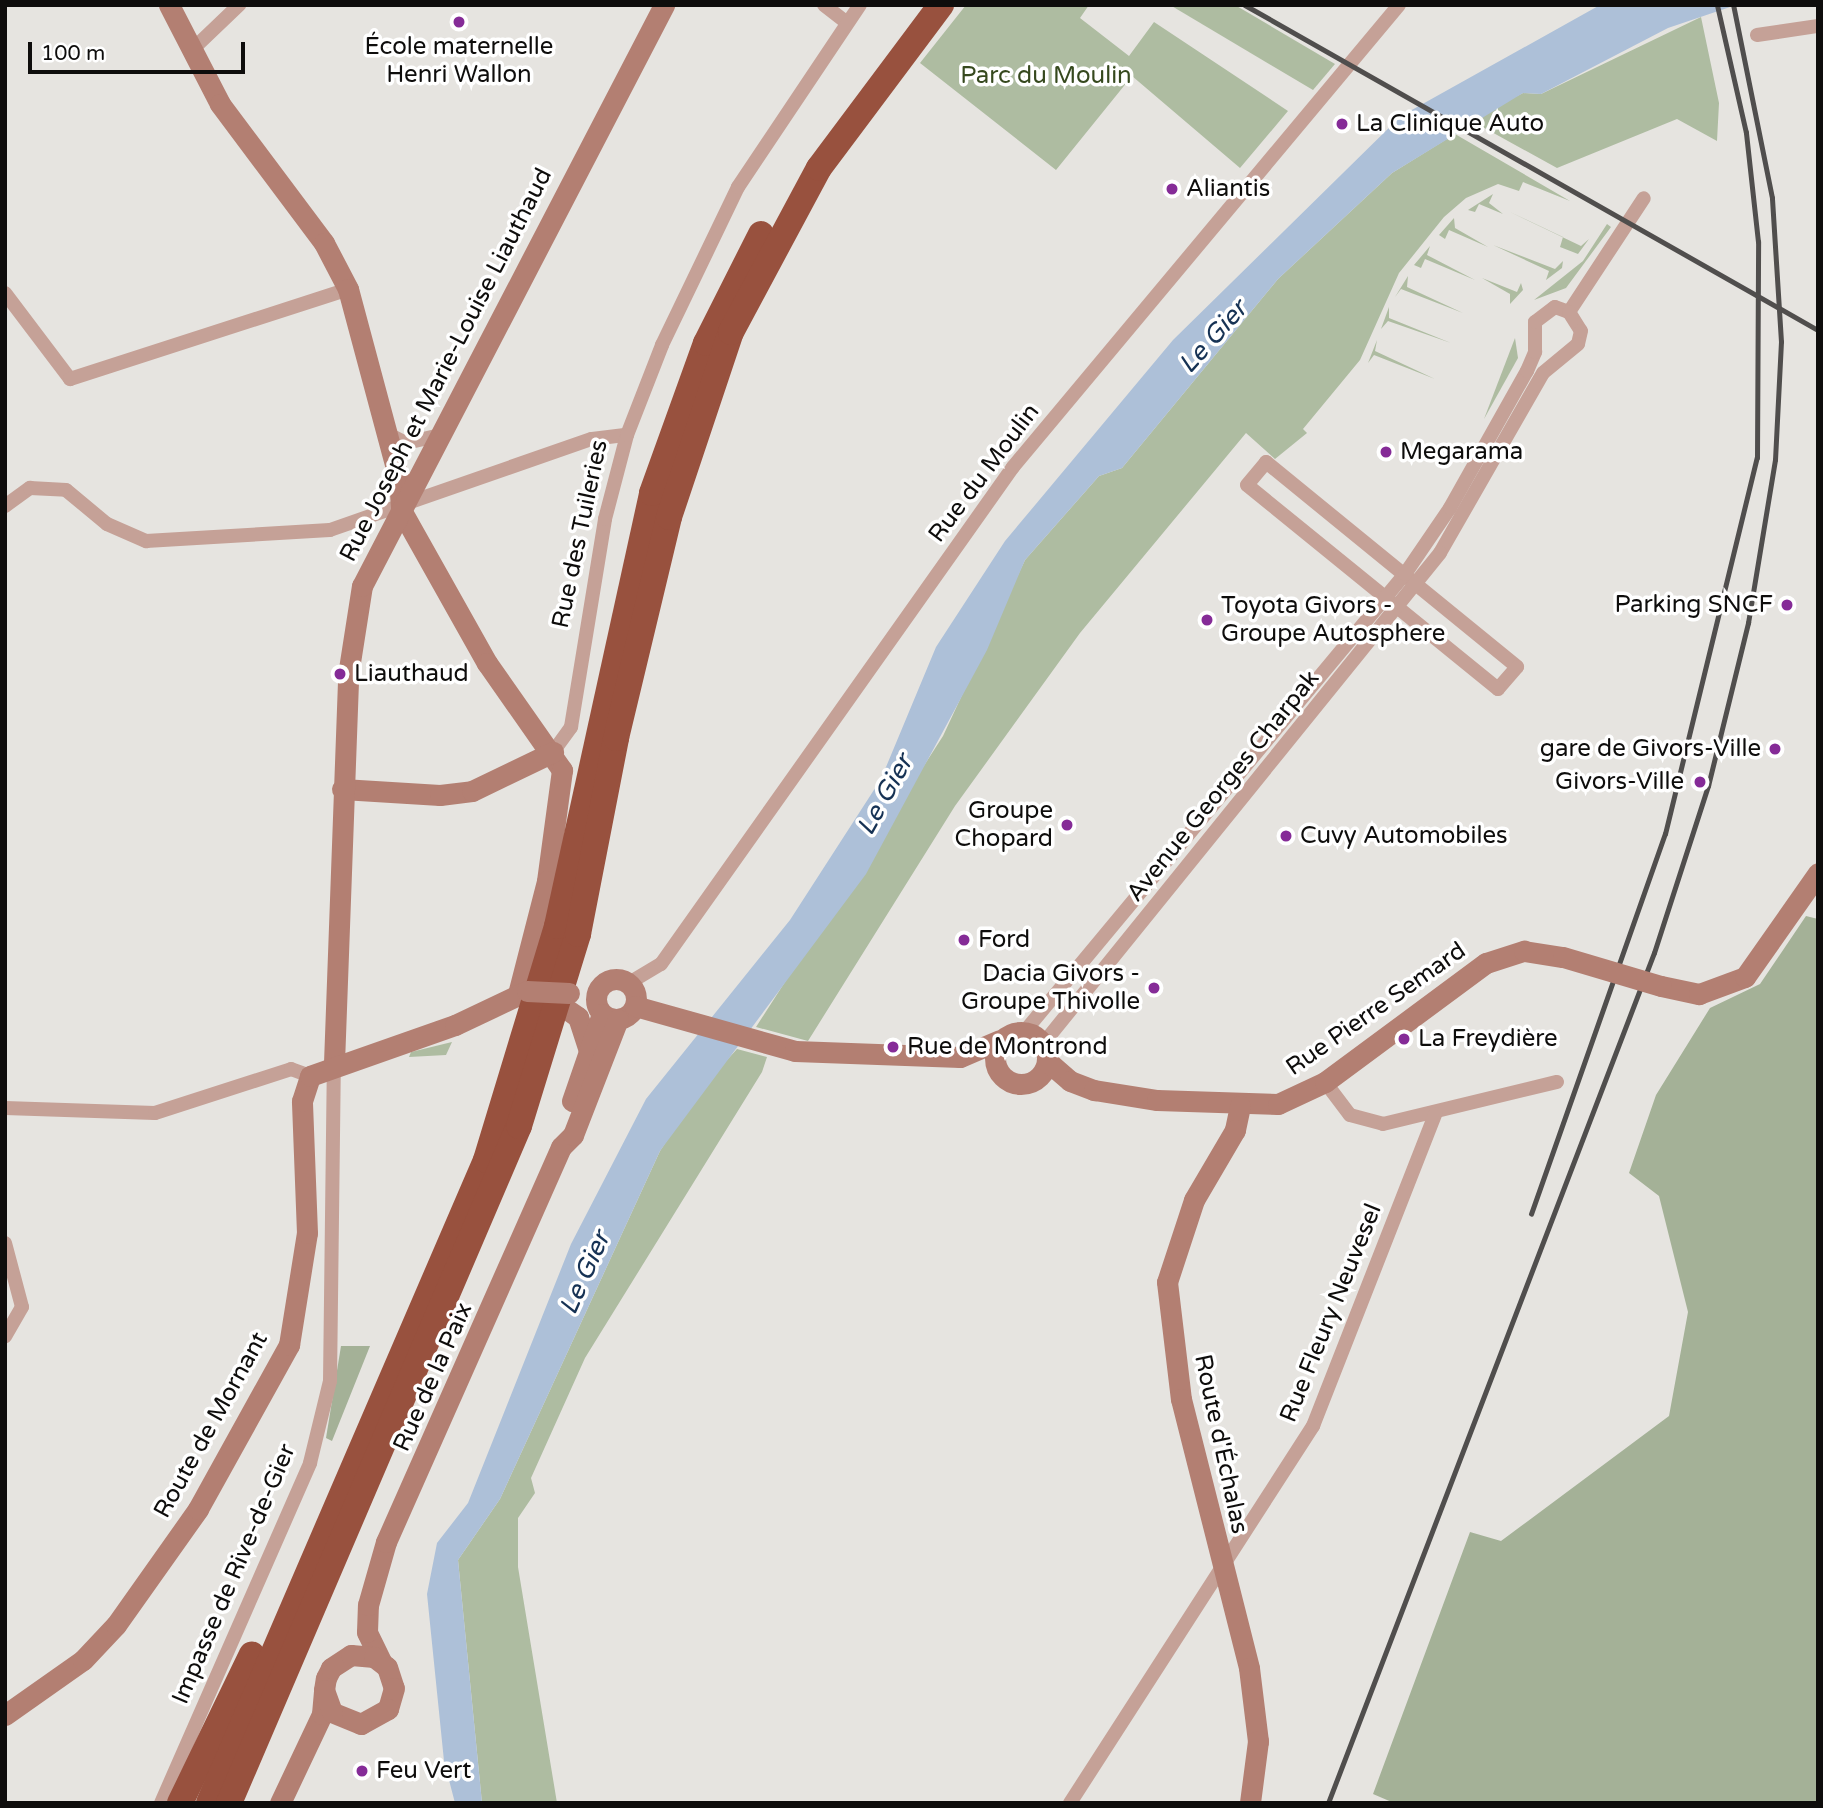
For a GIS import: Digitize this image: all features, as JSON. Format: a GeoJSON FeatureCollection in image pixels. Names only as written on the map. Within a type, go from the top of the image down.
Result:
{"type":"FeatureCollection","features":[{"type":"Feature","properties":{"kind":"highway"},"geometry":{"type":"LineString","coordinates":[[209,1803],[321,1540],[435,1286],[522,1054],[557,926],[631,579],[680,408],[768,220],[919,5]]}},
{"type":"Feature","properties":{"kind":"highway"},"geometry":{"type":"LineString","coordinates":[[229,1803],[307,1616],[430,1346],[519,1126],[578,934],[616,738],[669,517],[731,332],[820,168],[941,5]]}},
{"type":"Feature","properties":{"kind":"highway"},"geometry":{"type":"LineString","coordinates":[[180,1803],[303,1556],[321,1540]]}},
{"type":"Feature","properties":{"kind":"highway"},"geometry":{"type":"LineString","coordinates":[[248,1803],[307,1616]]}},
{"type":"Feature","properties":{"kind":"main road"},"geometry":{"type":"LineString","coordinates":[[169,5],[220,104],[324,243],[348,289],[401,510],[487,663],[553,752],[563,791],[525,994]]}},
{"type":"Feature","properties":{"kind":"main road","name":"Rue Joseph et Marie-Louise Liauthaud"},"geometry":{"type":"LineString","coordinates":[[334,1063],[342,789],[351,625],[362,586],[664,5]]}},
{"type":"Feature","properties":{"kind":"main road"},"geometry":{"type":"LineString","coordinates":[[342,789],[440,795],[472,790],[553,752]]}},
{"type":"Feature","properties":{"kind":"main road","name":"Rue Pierre Semard"},"geometry":{"type":"LineString","coordinates":[[1032,1082],[1240,1106],[1278,1104],[1325,1082],[1486,963],[1524,951],[1563,957],[1661,986],[1699,994],[1745,977],[1818,873]]}},
{"type":"Feature","properties":{"kind":"main road"},"geometry":{"type":"LineString","coordinates":[[606,1010],[610,980],[629,983],[635,1006]]}},
{"type":"Feature","properties":{"kind":"main road"},"geometry":{"type":"LineString","coordinates":[[310,1076],[334,1063],[455,1025],[525,994],[569,998],[606,1010],[635,1006],[775,1046],[861,1057],[960,1057],[1025,1031],[1045,1052],[1032,1082],[1015,1083],[960,1057]]}},
{"type":"Feature","properties":{"kind":"main road"},"geometry":{"type":"LineString","coordinates":[[569,998],[589,1051]]}},
{"type":"Feature","properties":{"kind":"main road","name":"Rue de la Paix"},"geometry":{"type":"LineString","coordinates":[[351,1655],[367,1632],[373,1578],[386,1542],[561,1147],[589,1051],[606,1010]]}},
{"type":"Feature","properties":{"kind":"main road","name":"Rue de la Paix"},"geometry":{"type":"LineString","coordinates":[[561,1147],[573,1135],[606,1010]]}},
{"type":"Feature","properties":{"kind":"main road"},"geometry":{"type":"LineString","coordinates":[[1000,1040],[994,1057],[1000,1074]]}},
{"type":"Feature","properties":{"kind":"main road","name":"Rue Pierre Semard"},"geometry":{"type":"LineString","coordinates":[[1045,1052],[1070,1081],[1094,1090]]}},
{"type":"Feature","properties":{"kind":"main road","name":"Route de Mornant"},"geometry":{"type":"LineString","coordinates":[[5,1715],[83,1660],[116,1625],[198,1509],[289,1345],[307,1233],[302,1101],[310,1076]]}},
{"type":"Feature","properties":{"kind":"main road","name":"Route d'Échalas"},"geometry":{"type":"LineString","coordinates":[[1240,1106],[1235,1130],[1194,1200],[1167,1282],[1181,1399],[1221,1569],[1249,1668],[1257,1728],[1250,1803]]}},
{"type":"Feature","properties":{"kind":"main road"},"geometry":{"type":"LineString","coordinates":[[307,1747],[350,1723],[371,1722],[388,1709],[394,1688],[367,1632]]}},
{"type":"Feature","properties":{"kind":"main road"},"geometry":{"type":"LineString","coordinates":[[280,1803],[307,1747],[331,1668],[351,1655],[381,1661]]}},
{"type":"Feature","properties":{"kind":"main road"},"geometry":{"type":"LineString","coordinates":[[324,1690],[332,1712],[350,1723]]}},
{"type":"Feature","properties":{"kind":"street"},"geometry":{"type":"LineString","coordinates":[[193,49],[239,5]]}},
{"type":"Feature","properties":{"kind":"street"},"geometry":{"type":"LineString","coordinates":[[824,5],[846,23]]}},
{"type":"Feature","properties":{"kind":"street","name":"Rue des Tuileries"},"geometry":{"type":"LineString","coordinates":[[553,752],[571,727],[605,519],[628,435],[710,240],[846,23],[860,5]]}},
{"type":"Feature","properties":{"kind":"street","name":"Rue du Moulin"},"geometry":{"type":"LineString","coordinates":[[629,983],[661,964],[1013,467],[1399,5]]}},
{"type":"Feature","properties":{"kind":"street"},"geometry":{"type":"LineString","coordinates":[[1757,34],[1818,26]]}},
{"type":"Feature","properties":{"kind":"street"},"geometry":{"type":"LineString","coordinates":[[1569,312],[1644,198]]}},
{"type":"Feature","properties":{"kind":"street"},"geometry":{"type":"LineString","coordinates":[[5,293],[70,379],[348,289]]}},
{"type":"Feature","properties":{"kind":"street","name":"Avenue Georges Charpak"},"geometry":{"type":"LineString","coordinates":[[1025,1031],[1405,573],[1527,371],[1535,352],[1535,322],[1555,307],[1569,312],[1581,331],[1578,344],[1543,373],[1470,505],[1417,584],[1045,1052]]}},
{"type":"Feature","properties":{"kind":"street"},"geometry":{"type":"LineString","coordinates":[[384,432],[405,443],[440,435]]}},
{"type":"Feature","properties":{"kind":"street"},"geometry":{"type":"LineString","coordinates":[[5,506],[30,488],[66,490],[107,524],[145,541],[330,530],[401,510],[593,439],[628,435]]}},
{"type":"Feature","properties":{"kind":"street"},"geometry":{"type":"LineString","coordinates":[[1266,462],[1417,584],[1517,667],[1498,689],[1247,485],[1266,462]]}},
{"type":"Feature","properties":{"kind":"street","name":"Impasse de Rive-de-Gier"},"geometry":{"type":"LineString","coordinates":[[160,1803],[310,1463],[330,1381],[334,1063]]}},
{"type":"Feature","properties":{"kind":"street"},"geometry":{"type":"LineString","coordinates":[[6,1111],[155,1114],[291,1069],[310,1076]]}},
{"type":"Feature","properties":{"kind":"street"},"geometry":{"type":"LineString","coordinates":[[1325,1082],[1358,1118],[1383,1124],[1435,1114],[1557,1082]]}},
{"type":"Feature","properties":{"kind":"street","name":"Rue Fleury Neuvesel"},"geometry":{"type":"LineString","coordinates":[[1070,1803],[1313,1426],[1435,1114]]}},
{"type":"Feature","properties":{"kind":"street"},"geometry":{"type":"LineString","coordinates":[[5,1243],[22,1307],[5,1337]]}},
{"type":"Feature","properties":{"kind":"green space","name":"Parc du Moulin"},"geometry":{"type":"Polygon","coordinates":[[[966,5],[1089,5],[1080,18],[1129,56],[1154,22],[1288,111],[1240,168],[1132,76],[1056,170],[920,63],[966,5]]]}},
{"type":"Feature","properties":{"kind":"green space"},"geometry":{"type":"Polygon","coordinates":[[[1170,5],[1235,5],[1335,64],[1313,90],[1170,5]]]}},
{"type":"Feature","properties":{"kind":"green space"},"geometry":{"type":"Polygon","coordinates":[[[1701,17],[1719,103],[1717,141],[1677,119],[1557,168],[1470,120],[1523,93],[1541,94],[1701,17]]]}},
{"type":"Feature","properties":{"kind":"green space"},"geometry":{"type":"Polygon","coordinates":[[[1455,134],[1570,201],[1523,182],[1519,191],[1498,184],[1466,198],[1444,217],[1399,273],[1360,360],[1303,429],[1307,433],[1275,459],[1246,433],[1080,633],[955,806],[808,1041],[756,1027],[943,736],[1025,560],[1099,476],[1122,468],[1278,279],[1392,173],[1455,134]]]}},
{"type":"Feature","properties":{"kind":"green space"},"geometry":{"type":"Polygon","coordinates":[[[1493,194],[1489,203],[1503,214],[1479,204],[1475,212],[1468,210],[1493,194]]]}},
{"type":"Feature","properties":{"kind":"green space"},"geometry":{"type":"Polygon","coordinates":[[[1454,218],[1455,228],[1488,247],[1449,230],[1445,239],[1439,235],[1454,218]]]}},
{"type":"Feature","properties":{"kind":"green space"},"geometry":{"type":"Polygon","coordinates":[[[1607,224],[1611,227],[1566,288],[1534,300],[1583,261],[1607,224]]]}},
{"type":"Feature","properties":{"kind":"green space"},"geometry":{"type":"Polygon","coordinates":[[[1563,237],[1581,246],[1589,239],[1578,254],[1560,247],[1563,237]]]}},
{"type":"Feature","properties":{"kind":"green space"},"geometry":{"type":"Polygon","coordinates":[[[1493,245],[1555,269],[1563,261],[1562,268],[1546,280],[1549,271],[1493,245]]]}},
{"type":"Feature","properties":{"kind":"green space"},"geometry":{"type":"Polygon","coordinates":[[[1430,246],[1427,255],[1475,280],[1425,259],[1421,268],[1414,265],[1430,246]]]}},
{"type":"Feature","properties":{"kind":"green space"},"geometry":{"type":"Polygon","coordinates":[[[1408,276],[1407,287],[1463,313],[1401,289],[1395,297],[1408,276]]]}},
{"type":"Feature","properties":{"kind":"green space"},"geometry":{"type":"Polygon","coordinates":[[[1482,278],[1517,292],[1521,283],[1523,290],[1510,304],[1510,294],[1482,278]]]}},
{"type":"Feature","properties":{"kind":"green space"},"geometry":{"type":"Polygon","coordinates":[[[1389,307],[1389,318],[1451,343],[1388,321],[1381,329],[1389,307]]]}},
{"type":"Feature","properties":{"kind":"green space"},"geometry":{"type":"Polygon","coordinates":[[[1515,338],[1518,358],[1484,419],[1497,385],[1515,338]]]}},
{"type":"Feature","properties":{"kind":"green space"},"geometry":{"type":"Polygon","coordinates":[[[1377,340],[1375,351],[1435,379],[1374,355],[1368,363],[1377,340]]]}},
{"type":"Feature","properties":{"kind":"green space"},"geometry":{"type":"Polygon","coordinates":[[[1806,916],[1818,919],[1818,1803],[1394,1803],[1373,1794],[1470,1532],[1501,1541],[1669,1416],[1688,1312],[1659,1196],[1629,1173],[1656,1095],[1710,1008],[1760,984],[1806,916]]]}},
{"type":"Feature","properties":{"kind":"green space"},"geometry":{"type":"Polygon","coordinates":[[[452,1042],[446,1055],[409,1057],[411,1052],[452,1042]]]}},
{"type":"Feature","properties":{"kind":"green space"},"geometry":{"type":"Polygon","coordinates":[[[737,1049],[767,1057],[762,1072],[585,1358],[531,1478],[535,1493],[518,1518],[518,1567],[557,1803],[482,1803],[458,1560],[500,1499],[660,1151],[699,1091],[737,1049]]]}},
{"type":"Feature","properties":{"kind":"green space"},"geometry":{"type":"Polygon","coordinates":[[[341,1346],[370,1346],[332,1441],[326,1438],[341,1346]]]}},
{"type":"Feature","properties":{"kind":"water","name":"Le Gier"},"geometry":{"type":"Polygon","coordinates":[[[1600,5],[1736,5],[1668,28],[1541,94],[1523,93],[1392,173],[1278,279],[1122,468],[1099,476],[1025,560],[987,650],[866,874],[660,1151],[500,1499],[458,1560],[482,1803],[455,1803],[444,1761],[427,1594],[437,1543],[468,1503],[571,1244],[646,1099],[790,920],[881,779],[936,647],[1005,541],[1173,340],[1401,116],[1600,5]]]}},
{"type":"Feature","properties":{"kind":"railway"},"geometry":{"type":"LineString","coordinates":[[1245,5],[1818,330]]}},
{"type":"Feature","properties":{"kind":"railway"},"geometry":{"type":"LineString","coordinates":[[1531,1214],[1665,834],[1757,458],[1758,242],[1746,133],[1717,5]]}},
{"type":"Feature","properties":{"kind":"railway"},"geometry":{"type":"LineString","coordinates":[[1328,1803],[1654,953],[1708,786],[1748,623],[1775,460],[1781,342],[1772,198],[1733,5]]}},
{"type":"Feature","properties":{"kind":"place","name":"École maternelle Henri Wallon"},"geometry":{"type":"Point","coordinates":[459,22]}},
{"type":"Feature","properties":{"kind":"place","name":"La Clinique Auto"},"geometry":{"type":"Point","coordinates":[1342,124]}},
{"type":"Feature","properties":{"kind":"place","name":"Aliantis"},"geometry":{"type":"Point","coordinates":[1172,189]}},
{"type":"Feature","properties":{"kind":"place","name":"Megarama"},"geometry":{"type":"Point","coordinates":[1386,452]}},
{"type":"Feature","properties":{"kind":"place","name":"Parking SNCF"},"geometry":{"type":"Point","coordinates":[1787,605]}},
{"type":"Feature","properties":{"kind":"place","name":"Toyota Givors - Groupe Autosphere"},"geometry":{"type":"Point","coordinates":[1207,620]}},
{"type":"Feature","properties":{"kind":"place","name":"Liauthaud"},"geometry":{"type":"Point","coordinates":[340,674]}},
{"type":"Feature","properties":{"kind":"place","name":"gare de Givors-Ville"},"geometry":{"type":"Point","coordinates":[1775,749]}},
{"type":"Feature","properties":{"kind":"place","name":"Givors-Ville"},"geometry":{"type":"Point","coordinates":[1700,782]}},
{"type":"Feature","properties":{"kind":"place","name":"Groupe Chopard"},"geometry":{"type":"Point","coordinates":[1067,825]}},
{"type":"Feature","properties":{"kind":"place","name":"Cuvy Automobiles"},"geometry":{"type":"Point","coordinates":[1286,836]}},
{"type":"Feature","properties":{"kind":"place","name":"Ford"},"geometry":{"type":"Point","coordinates":[964,940]}},
{"type":"Feature","properties":{"kind":"place","name":"Dacia Givors - Groupe Thivolle"},"geometry":{"type":"Point","coordinates":[1154,988]}},
{"type":"Feature","properties":{"kind":"place","name":"La Freydière"},"geometry":{"type":"Point","coordinates":[1404,1039]}},
{"type":"Feature","properties":{"kind":"place","name":"Rue de Montrond"},"geometry":{"type":"Point","coordinates":[893,1047]}},
{"type":"Feature","properties":{"kind":"place","name":"Feu Vert"},"geometry":{"type":"Point","coordinates":[362,1771]}}]}
